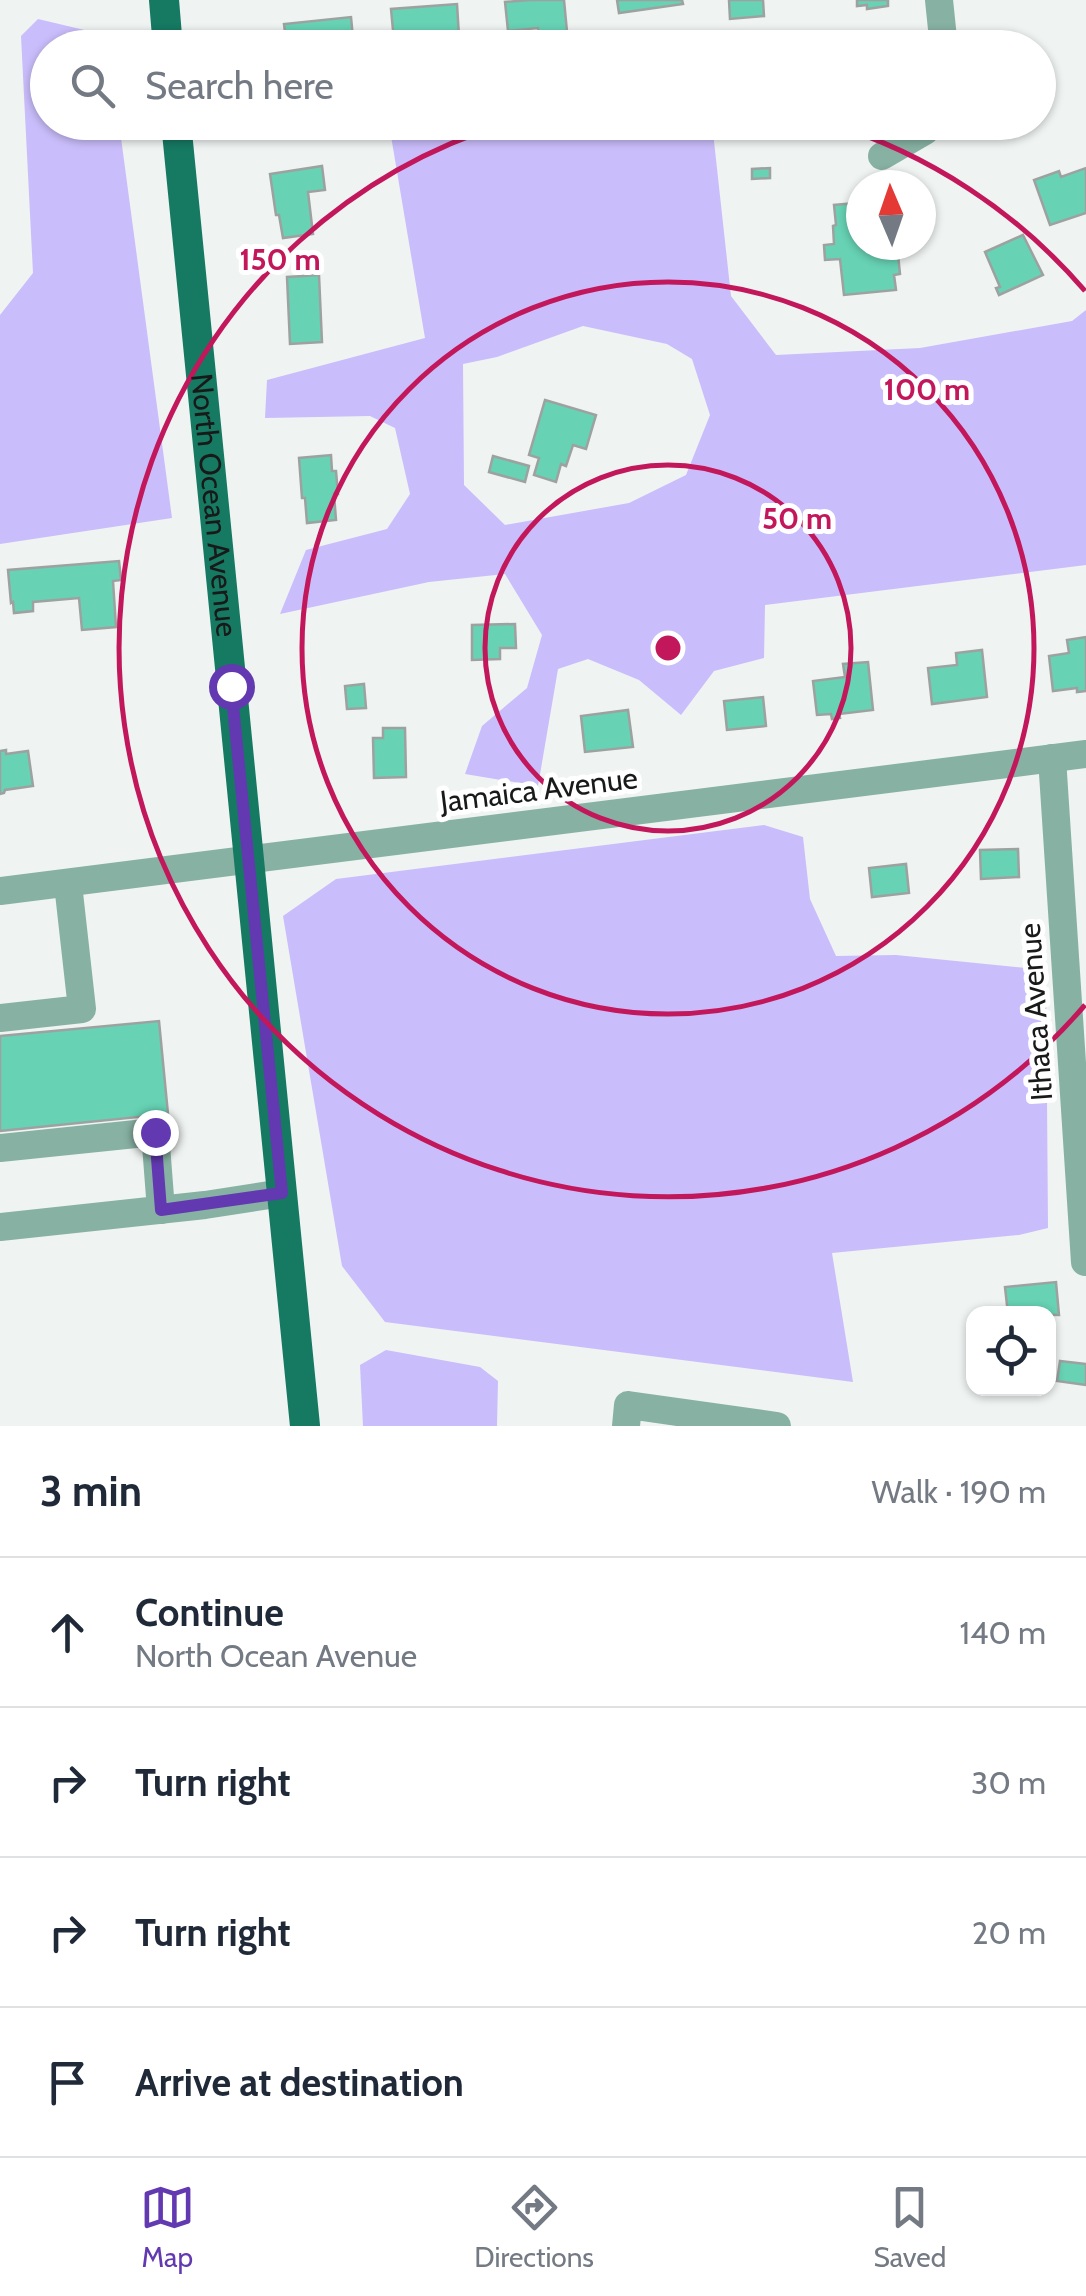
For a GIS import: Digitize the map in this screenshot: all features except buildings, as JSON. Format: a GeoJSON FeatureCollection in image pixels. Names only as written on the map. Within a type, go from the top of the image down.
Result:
{"type":"FeatureCollection","features":[{"type":"Feature","properties":{"kind":"main road"},"geometry":{"type":"LineString","coordinates":[[164,0],[166,30]]}},
{"type":"Feature","properties":{"kind":"main road","name":"North Ocean Avenue"},"geometry":{"type":"LineString","coordinates":[[178,140],[306,1426]]}},
{"type":"Feature","properties":{"kind":"street"},"geometry":{"type":"LineString","coordinates":[[939,0],[942,30]]}},
{"type":"Feature","properties":{"kind":"street"},"geometry":{"type":"LineString","coordinates":[[882,156],[910,140]]}},
{"type":"Feature","properties":{"kind":"street","name":"Jamaica Avenue"},"geometry":{"type":"LineString","coordinates":[[0,891],[1086,754]]}},
{"type":"Feature","properties":{"kind":"street","name":"Ithaca Avenue"},"geometry":{"type":"LineString","coordinates":[[1052,758],[1085,1262]]}},
{"type":"Feature","properties":{"kind":"street"},"geometry":{"type":"LineString","coordinates":[[0,1018],[82,1009],[68,884]]}},
{"type":"Feature","properties":{"kind":"street"},"geometry":{"type":"LineString","coordinates":[[0,1148],[155,1132],[161,1210]]}},
{"type":"Feature","properties":{"kind":"street"},"geometry":{"type":"LineString","coordinates":[[0,1227],[282,1193]]}},
{"type":"Feature","properties":{"kind":"street"},"geometry":{"type":"LineString","coordinates":[[626,1426],[628,1405],[777,1426]]}},
{"type":"Feature","properties":{"kind":"shaded area"},"geometry":{"type":"Polygon","coordinates":[[[38,19],[84,30],[30,30],[30,140],[121,140],[172,518],[0,544],[0,315],[33,273],[21,36],[38,19]]]}},
{"type":"Feature","properties":{"kind":"shaded area"},"geometry":{"type":"Polygon","coordinates":[[[392,140],[714,140],[731,296],[776,355],[920,348],[1072,321],[1086,310],[1086,565],[765,605],[764,658],[714,671],[681,715],[639,680],[588,659],[558,669],[538,786],[465,774],[482,726],[527,688],[542,635],[505,574],[429,582],[280,614],[306,550],[387,529],[410,494],[395,428],[370,416],[265,418],[267,380],[425,338],[392,140]],[[583,326],[497,357],[463,364],[464,485],[505,525],[629,503],[686,475],[710,415],[692,359],[667,344],[583,326]]]}},
{"type":"Feature","properties":{"kind":"shaded area"},"geometry":{"type":"Polygon","coordinates":[[[764,825],[803,837],[810,899],[836,956],[896,955],[1046,970],[1048,1228],[1019,1235],[832,1253],[853,1382],[385,1322],[342,1266],[283,916],[336,879],[764,825]]]}},
{"type":"Feature","properties":{"kind":"shaded area"},"geometry":{"type":"Polygon","coordinates":[[[386,1350],[480,1367],[498,1381],[497,1426],[363,1426],[360,1365],[386,1350]]]}},
{"type":"Feature","properties":{"kind":"route"},"geometry":{"type":"LineString","coordinates":[[155,1132],[161,1210],[282,1193],[231,686]]}}]}
